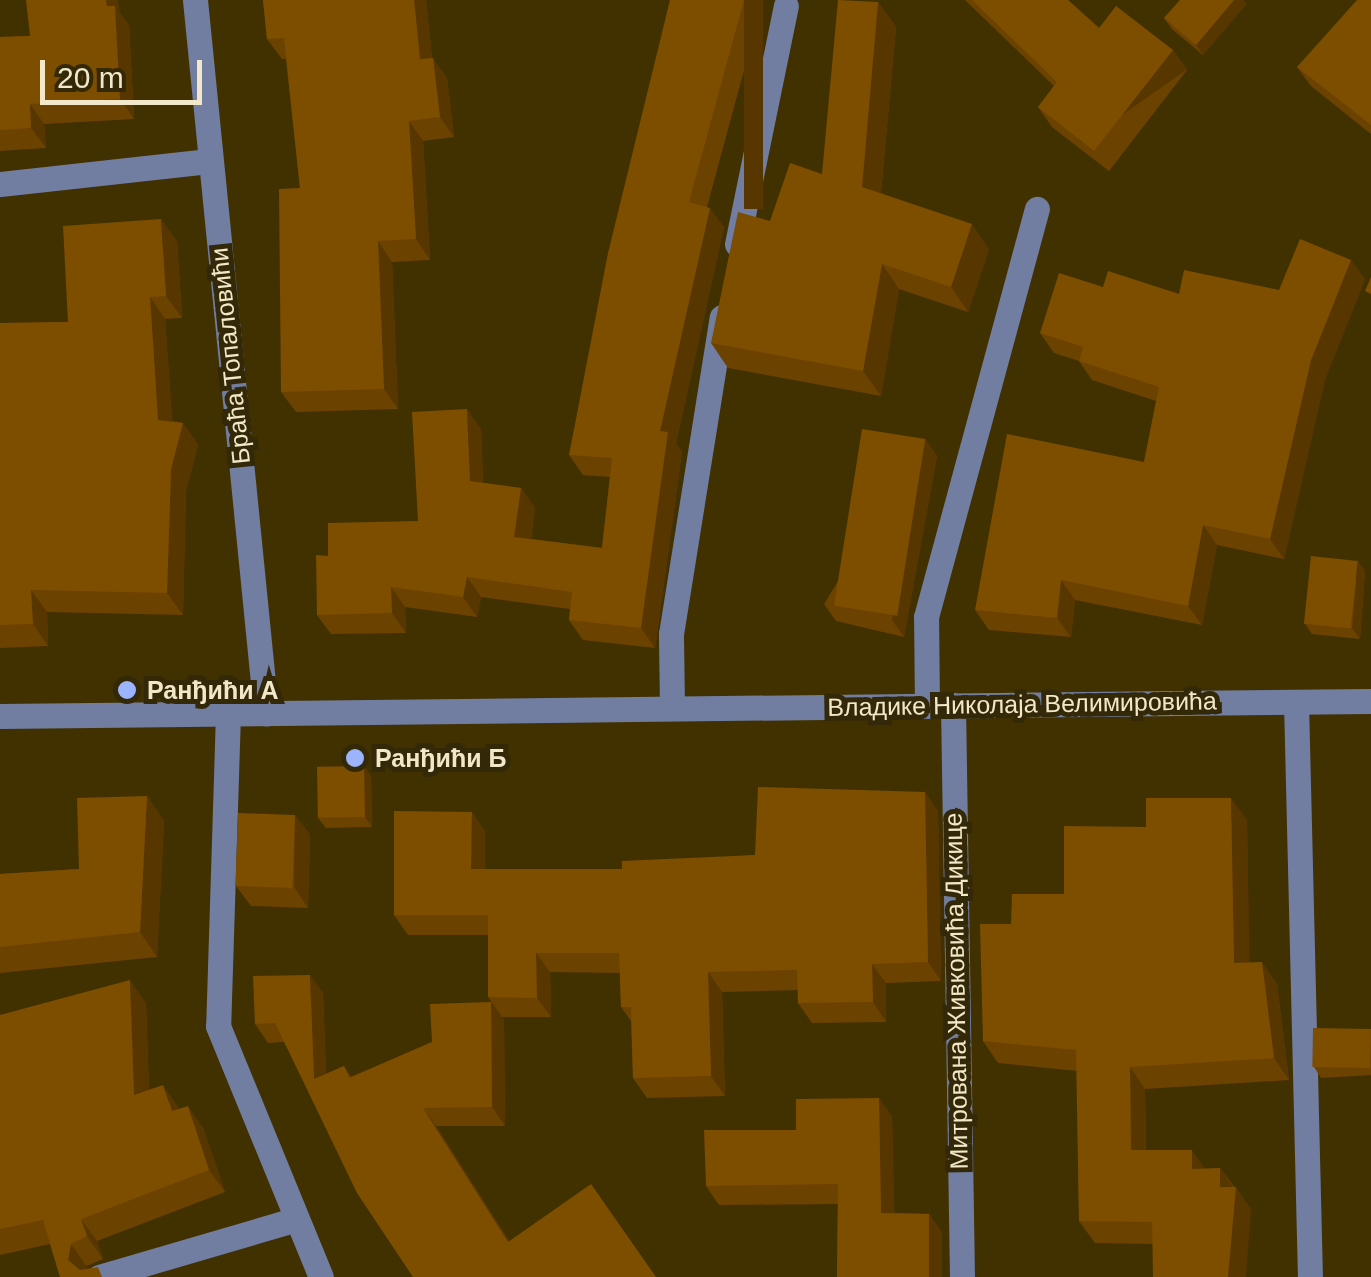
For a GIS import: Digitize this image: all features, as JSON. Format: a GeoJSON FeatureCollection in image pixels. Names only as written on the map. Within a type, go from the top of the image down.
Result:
{"type":"FeatureCollection","features":[{"type":"Feature","properties":{"kind":"street","name":"Браћа Топаловићи"},"geometry":{"type":"LineString","coordinates":[[195,0],[266,713]]}},
{"type":"Feature","properties":{"kind":"street"},"geometry":{"type":"LineString","coordinates":[[672,708],[671,634],[710,376],[786,6]]}},
{"type":"Feature","properties":{"kind":"street"},"geometry":{"type":"LineString","coordinates":[[0,184],[209,161]]}},
{"type":"Feature","properties":{"kind":"street","name":"Митрована Живковића Дикице"},"geometry":{"type":"LineString","coordinates":[[962,1277],[940,705],[926,617],[1037,210]]}},
{"type":"Feature","properties":{"kind":"street","name":"Владике Николаја Велимировића"},"geometry":{"type":"LineString","coordinates":[[0,716],[1371,701]]}},
{"type":"Feature","properties":{"kind":"street"},"geometry":{"type":"LineString","coordinates":[[1296,702],[1310,1277]]}},
{"type":"Feature","properties":{"kind":"street"},"geometry":{"type":"LineString","coordinates":[[228,713],[218,1026],[291,1221],[321,1277]]}},
{"type":"Feature","properties":{"kind":"street"},"geometry":{"type":"LineString","coordinates":[[99,1277],[291,1221]]}},
{"type":"Feature","properties":{"kind":"building"},"geometry":{"type":"Polygon","coordinates":[[[26,0],[106,0],[107,6],[115,6],[120,99],[30,104],[31,128],[0,130],[0,37],[30,36],[26,0]]]}},
{"type":"Feature","properties":{"kind":"building"},"geometry":{"type":"Polygon","coordinates":[[[263,0],[414,0],[420,59],[433,58],[440,117],[409,121],[416,239],[378,241],[384,389],[281,392],[279,189],[300,188],[284,38],[267,39],[263,0]]]}},
{"type":"Feature","properties":{"kind":"building"},"geometry":{"type":"Polygon","coordinates":[[[670,0],[744,0],[689,202],[710,208],[660,431],[668,432],[641,628],[569,620],[572,592],[467,577],[463,597],[391,587],[392,613],[317,615],[316,555],[328,556],[328,523],[418,521],[412,412],[467,409],[470,481],[521,488],[514,537],[602,548],[612,458],[569,455],[608,253],[670,0]]]}},
{"type":"Feature","properties":{"kind":"building"},"geometry":{"type":"Polygon","coordinates":[[[838,0],[878,2],[862,187],[972,224],[951,287],[882,264],[863,371],[711,343],[738,212],[770,221],[790,163],[822,174],[838,0]]]}},
{"type":"Feature","properties":{"kind":"building"},"geometry":{"type":"Polygon","coordinates":[[[972,0],[1068,0],[1099,28],[1116,6],[1173,50],[1094,151],[1038,107],[1057,82],[972,0]]]}},
{"type":"Feature","properties":{"kind":"building"},"geometry":{"type":"Polygon","coordinates":[[[1180,0],[1234,0],[1196,45],[1164,18],[1180,0]]]}},
{"type":"Feature","properties":{"kind":"building"},"geometry":{"type":"Polygon","coordinates":[[[1357,0],[1371,0],[1371,125],[1297,67],[1357,0]]]}},
{"type":"Feature","properties":{"kind":"building"},"geometry":{"type":"Polygon","coordinates":[[[161,219],[166,296],[150,297],[158,420],[183,423],[171,469],[167,593],[31,590],[33,624],[0,625],[0,323],[68,322],[63,226],[161,219]]]}},
{"type":"Feature","properties":{"kind":"building"},"geometry":{"type":"Polygon","coordinates":[[[1300,239],[1351,260],[1311,360],[1270,539],[1203,525],[1188,606],[1061,580],[1057,618],[975,610],[1007,434],[1144,462],[1159,387],[1079,361],[1083,347],[1040,333],[1059,273],[1103,287],[1108,271],[1179,294],[1184,270],[1279,290],[1300,239]]]}},
{"type":"Feature","properties":{"kind":"building"},"geometry":{"type":"Polygon","coordinates":[[[862,429],[925,439],[897,616],[834,606],[862,429]]]}},
{"type":"Feature","properties":{"kind":"building"},"geometry":{"type":"Polygon","coordinates":[[[1311,556],[1358,561],[1351,629],[1304,624],[1311,556]]]}},
{"type":"Feature","properties":{"kind":"building"},"geometry":{"type":"Polygon","coordinates":[[[364,766],[365,817],[318,818],[317,767],[364,766]]]}},
{"type":"Feature","properties":{"kind":"building"},"geometry":{"type":"Polygon","coordinates":[[[758,787],[925,792],[928,962],[872,964],[873,1002],[798,1003],[797,970],[708,972],[711,1076],[633,1078],[631,1007],[621,1007],[619,953],[536,953],[537,998],[488,997],[488,915],[394,915],[394,811],[472,812],[471,869],[622,869],[622,861],[755,855],[758,787]]]}},
{"type":"Feature","properties":{"kind":"building"},"geometry":{"type":"Polygon","coordinates":[[[147,796],[140,932],[0,947],[0,874],[79,869],[77,798],[147,796]]]}},
{"type":"Feature","properties":{"kind":"building"},"geometry":{"type":"Polygon","coordinates":[[[1146,798],[1231,798],[1234,963],[1262,962],[1274,1058],[1130,1067],[1131,1150],[1192,1150],[1192,1169],[1220,1168],[1220,1187],[1236,1187],[1228,1277],[1153,1277],[1152,1222],[1079,1221],[1076,1050],[983,1041],[980,924],[1011,924],[1012,894],[1064,894],[1064,826],[1146,827],[1146,798]]]}},
{"type":"Feature","properties":{"kind":"building"},"geometry":{"type":"Polygon","coordinates":[[[238,813],[295,815],[292,888],[235,886],[238,813]]]}},
{"type":"Feature","properties":{"kind":"building"},"geometry":{"type":"Polygon","coordinates":[[[310,975],[314,1079],[344,1066],[349,1078],[432,1042],[430,1004],[491,1002],[492,1107],[423,1108],[508,1242],[591,1184],[656,1277],[413,1277],[357,1193],[275,1023],[255,1024],[253,976],[310,975]]]}},
{"type":"Feature","properties":{"kind":"building"},"geometry":{"type":"Polygon","coordinates":[[[130,980],[134,1095],[163,1085],[172,1111],[188,1106],[209,1170],[81,1219],[87,1236],[71,1244],[68,1260],[80,1270],[98,1267],[102,1277],[60,1277],[43,1220],[0,1229],[0,1015],[130,980]]]}},
{"type":"Feature","properties":{"kind":"building"},"geometry":{"type":"Polygon","coordinates":[[[1313,1028],[1371,1029],[1370,1068],[1312,1067],[1313,1028]]]}},
{"type":"Feature","properties":{"kind":"building"},"geometry":{"type":"Polygon","coordinates":[[[879,1098],[881,1213],[929,1214],[929,1277],[837,1277],[838,1184],[706,1186],[704,1130],[796,1130],[796,1099],[879,1098]]]}},
{"type":"Feature","properties":{"kind":"place","name":"Ранђићи А"},"geometry":{"type":"Point","coordinates":[127,690]}},
{"type":"Feature","properties":{"kind":"place","name":"Ранђићи Б"},"geometry":{"type":"Point","coordinates":[355,758]}}]}
